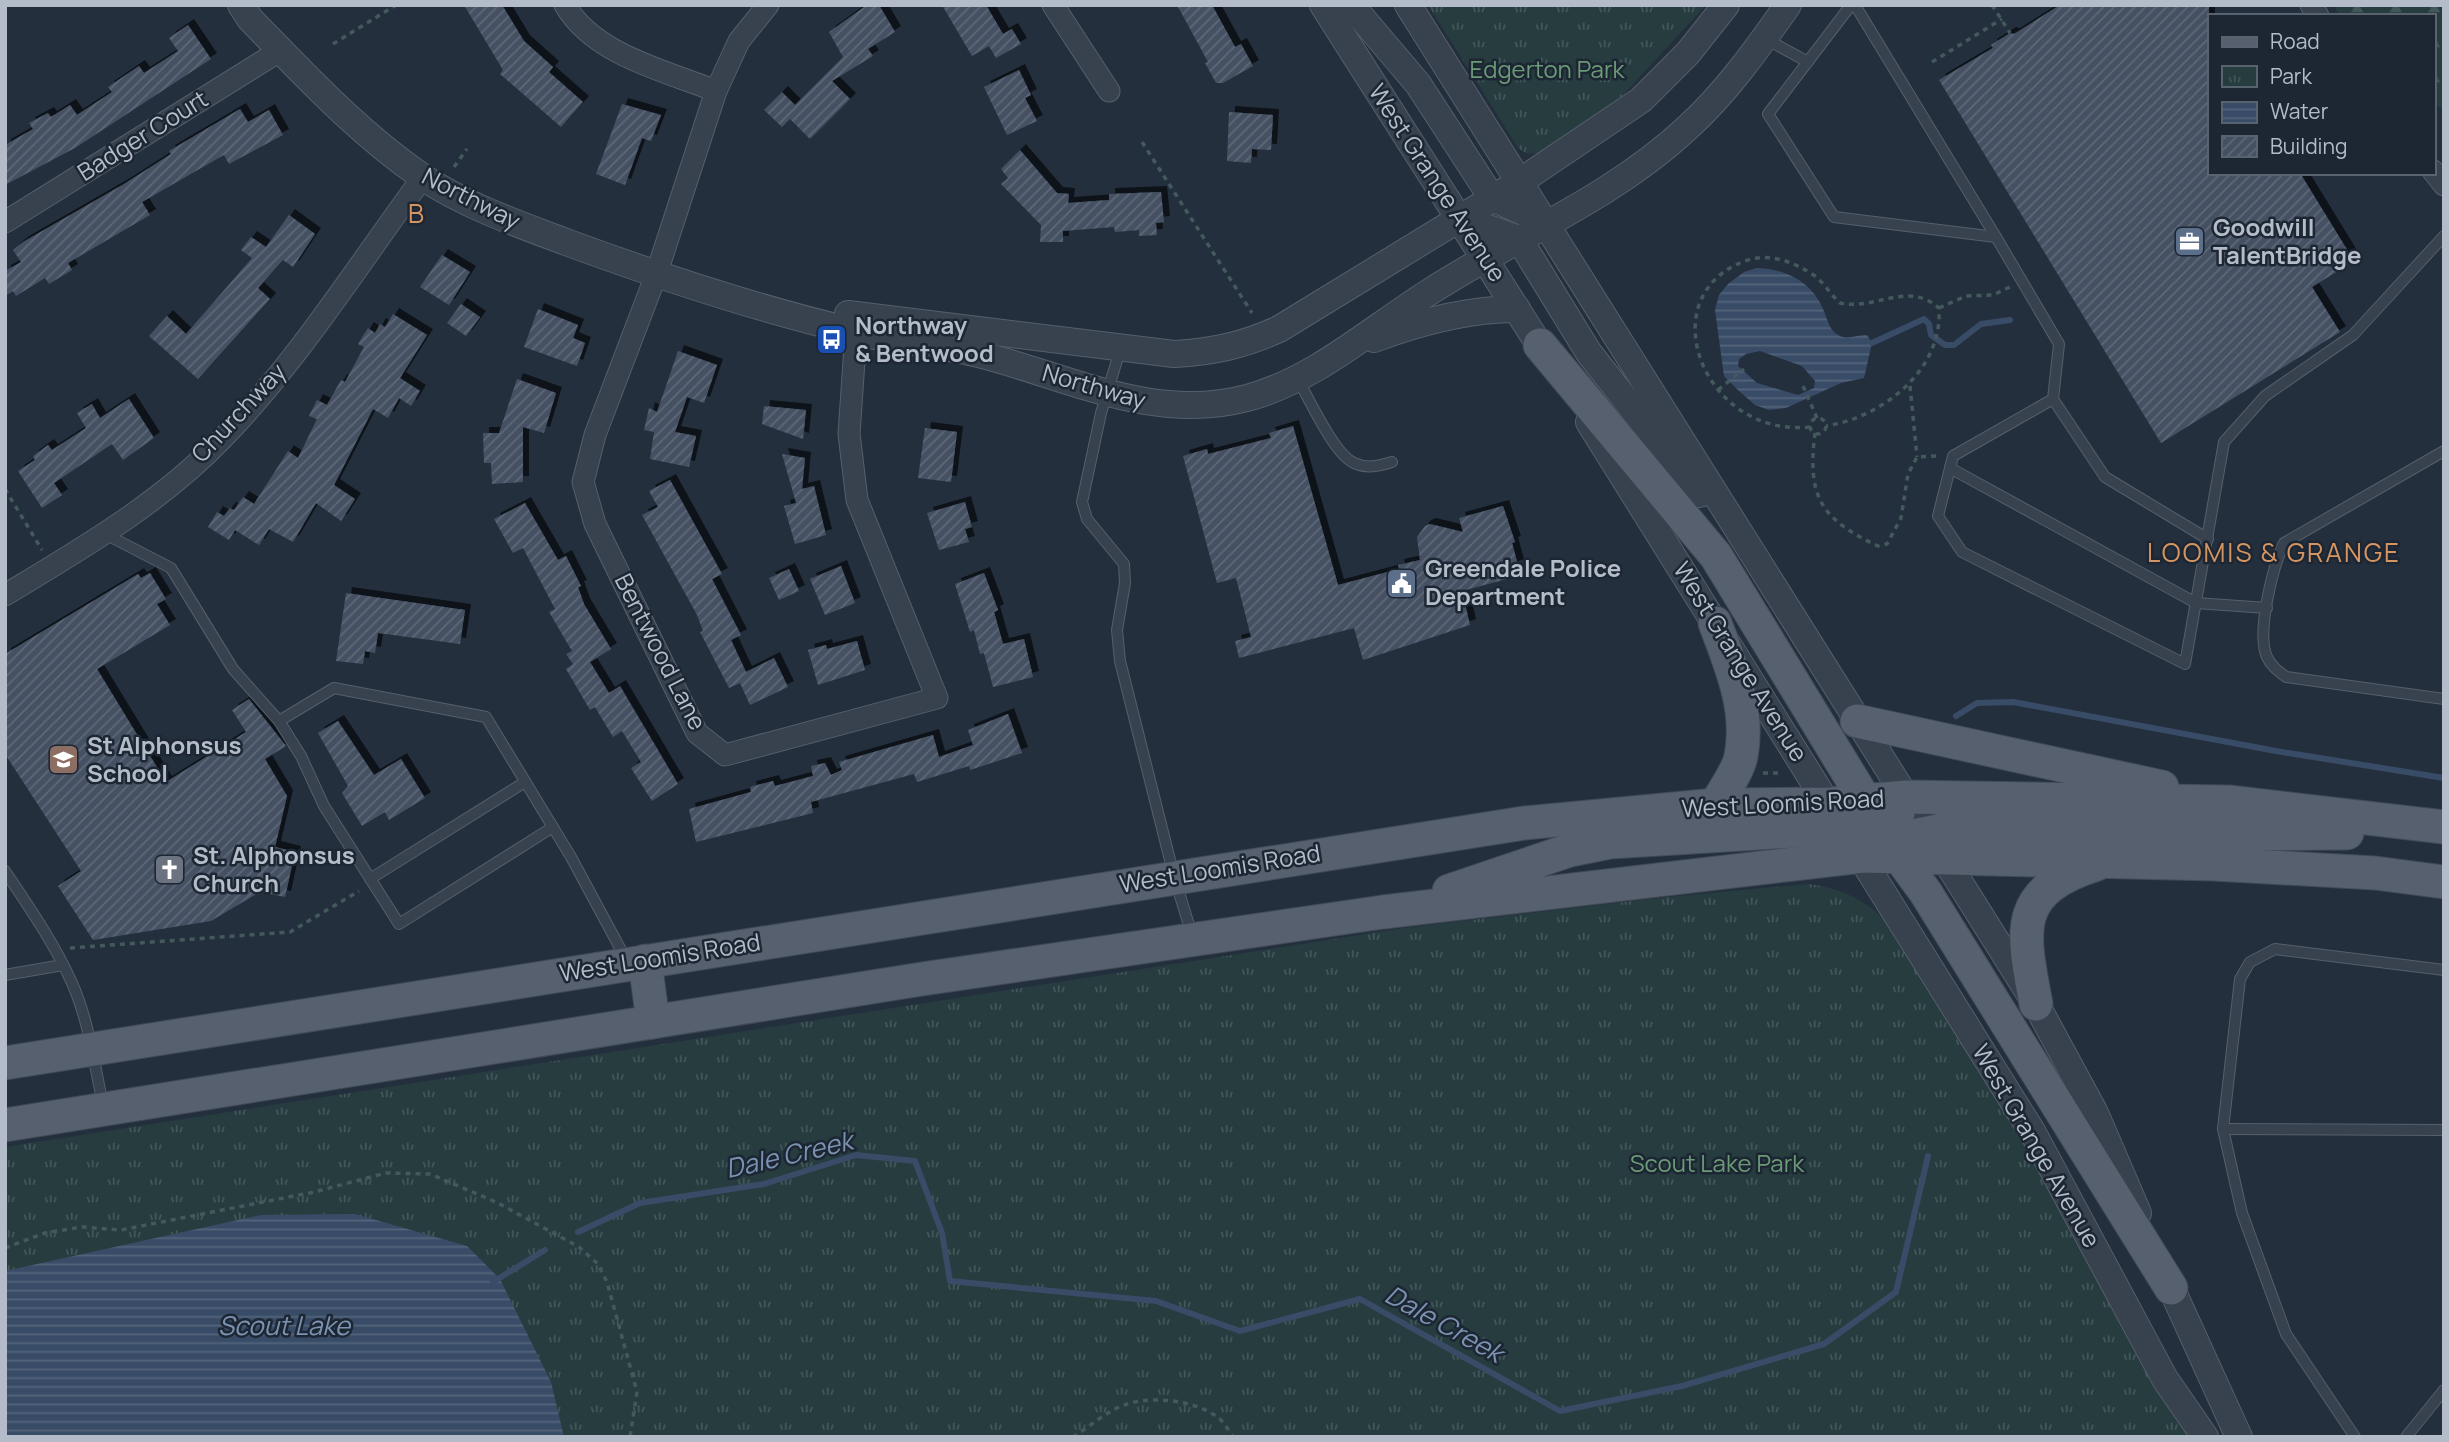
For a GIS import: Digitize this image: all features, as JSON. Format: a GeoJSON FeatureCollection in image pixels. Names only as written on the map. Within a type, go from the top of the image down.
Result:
{"type":"FeatureCollection","features":[{"type":"Feature","properties":{"kind":"main road"},"geometry":{"type":"LineString","coordinates":[[1540,345],[1716,556],[2171,1288]]}},
{"type":"Feature","properties":{"kind":"main road"},"geometry":{"type":"LineString","coordinates":[[1715,623],[1740,691],[1743,724],[1741,759],[1716,805]]}},
{"type":"Feature","properties":{"kind":"main road"},"geometry":{"type":"LineString","coordinates":[[1857,721],[2229,802]]}},
{"type":"Feature","properties":{"kind":"main road","name":"West Loomis Road"},"geometry":{"type":"LineString","coordinates":[[1885,830],[2229,802],[2444,828]]}},
{"type":"Feature","properties":{"kind":"main road","name":"West Loomis Road"},"geometry":{"type":"LineString","coordinates":[[5,1063],[1174,876],[1524,823],[1716,805],[2106,861],[2375,873],[2444,882]]}},
{"type":"Feature","properties":{"kind":"main road"},"geometry":{"type":"LineString","coordinates":[[5,1125],[653,1022],[1383,912],[1570,850],[1610,842],[1961,826],[2237,834],[2444,828]]}},
{"type":"Feature","properties":{"kind":"main road"},"geometry":{"type":"LineString","coordinates":[[2036,1004],[2025,945],[2028,915],[2040,895],[2059,880],[2106,861]]}},
{"type":"Feature","properties":{"kind":"main road"},"geometry":{"type":"LineString","coordinates":[[637,962],[653,1022]]}},
{"type":"Feature","properties":{"kind":"street","name":"Northway"},"geometry":{"type":"LineString","coordinates":[[241,5],[347,117],[423,177],[507,220],[656,275],[756,304],[856,324],[974,353],[1033,369],[1106,394],[1156,405],[1207,404],[1245,399],[1297,377],[1485,258],[1627,175],[1686,130],[1739,73],[1787,5]]}},
{"type":"Feature","properties":{"kind":"street"},"geometry":{"type":"LineString","coordinates":[[565,5],[573,19],[619,53],[716,91]]}},
{"type":"Feature","properties":{"kind":"street","name":"Bentwood Lane"},"geometry":{"type":"LineString","coordinates":[[768,5],[739,41],[716,91],[656,275],[595,435],[583,482],[595,524],[697,733],[725,755],[937,698],[857,500],[849,434],[856,324]]}},
{"type":"Feature","properties":{"kind":"street"},"geometry":{"type":"LineString","coordinates":[[1053,5],[1109,91]]}},
{"type":"Feature","properties":{"kind":"street","name":"West Grange Avenue"},"geometry":{"type":"LineString","coordinates":[[1322,5],[1460,218],[1715,623],[1885,830],[2036,1004],[2095,1113],[2239,1437]]}},
{"type":"Feature","properties":{"kind":"street"},"geometry":{"type":"LineString","coordinates":[[1352,5],[1419,84],[1492,198],[1548,223]]}},
{"type":"Feature","properties":{"kind":"street","name":"West Grange Avenue"},"geometry":{"type":"LineString","coordinates":[[1408,5],[1548,223],[1857,721],[1885,830],[2034,1133],[2165,1379],[2206,1437]]}},
{"type":"Feature","properties":{"kind":"street","name":"Northway"},"geometry":{"type":"LineString","coordinates":[[856,324],[1174,354],[1212,352],[1246,344],[1279,328],[1521,181],[1641,100],[1688,52],[1726,5]]}},
{"type":"Feature","properties":{"kind":"street","name":"Badger Court"},"geometry":{"type":"LineString","coordinates":[[5,222],[281,50]]}},
{"type":"Feature","properties":{"kind":"street","name":"Churchway"},"geometry":{"type":"LineString","coordinates":[[5,595],[124,523],[221,440],[293,354],[423,177]]}},
{"type":"Feature","properties":{"kind":"street"},"geometry":{"type":"LineString","coordinates":[[1460,218],[1518,239],[1613,387],[1759,564]]}},
{"type":"Feature","properties":{"kind":"street"},"geometry":{"type":"LineString","coordinates":[[1343,350],[1400,329],[1479,311],[1517,309]]}},
{"type":"Feature","properties":{"kind":"lane"},"geometry":{"type":"LineString","coordinates":[[1996,237],[1834,216],[1768,114],[1853,5],[1996,237],[2059,344],[2053,399],[2105,477],[2208,539]]}},
{"type":"Feature","properties":{"kind":"lane"},"geometry":{"type":"LineString","coordinates":[[1764,38],[1808,62]]}},
{"type":"Feature","properties":{"kind":"lane"},"geometry":{"type":"LineString","coordinates":[[2053,399],[1951,462],[1938,516],[1962,552],[2185,664],[2224,442],[2265,396],[2353,335],[2444,236]]}},
{"type":"Feature","properties":{"kind":"lane"},"geometry":{"type":"LineString","coordinates":[[1121,347],[1106,394],[1082,502],[1087,519],[1124,565],[1125,583],[1116,630],[1121,661],[1174,876],[1194,940]]}},
{"type":"Feature","properties":{"kind":"lane"},"geometry":{"type":"LineString","coordinates":[[1297,377],[1340,451],[1352,463],[1373,467],[1392,462]]}},
{"type":"Feature","properties":{"kind":"lane"},"geometry":{"type":"LineString","coordinates":[[2444,451],[2284,543],[2278,556],[2262,642],[2273,667],[2286,677],[2444,699]]}},
{"type":"Feature","properties":{"kind":"lane"},"geometry":{"type":"LineString","coordinates":[[1951,462],[2196,603],[2267,608]]}},
{"type":"Feature","properties":{"kind":"lane"},"geometry":{"type":"LineString","coordinates":[[105,534],[171,568],[233,669],[279,721],[300,756],[324,806],[400,924],[552,827]]}},
{"type":"Feature","properties":{"kind":"lane"},"geometry":{"type":"LineString","coordinates":[[279,721],[334,688],[486,717],[637,962]]}},
{"type":"Feature","properties":{"kind":"lane"},"geometry":{"type":"LineString","coordinates":[[371,881],[525,782]]}},
{"type":"Feature","properties":{"kind":"lane"},"geometry":{"type":"LineString","coordinates":[[5,871],[55,950],[85,1018],[104,1110]]}},
{"type":"Feature","properties":{"kind":"lane"},"geometry":{"type":"LineString","coordinates":[[2355,1437],[2286,1335],[2242,1213],[2223,1129],[2240,979],[2250,962],[2275,949],[2444,970]]}},
{"type":"Feature","properties":{"kind":"lane"},"geometry":{"type":"LineString","coordinates":[[5,975],[63,965]]}},
{"type":"Feature","properties":{"kind":"lane"},"geometry":{"type":"LineString","coordinates":[[2223,1129],[2444,1130]]}},
{"type":"Feature","properties":{"kind":"lane"},"geometry":{"type":"LineString","coordinates":[[2406,1437],[2444,1390]]}},
{"type":"Feature","properties":{"kind":"path"},"geometry":{"type":"LineString","coordinates":[[333,44],[396,5]]}},
{"type":"Feature","properties":{"kind":"path"},"geometry":{"type":"LineString","coordinates":[[1992,5],[2010,33]]}},
{"type":"Feature","properties":{"kind":"path"},"geometry":{"type":"LineString","coordinates":[[1932,62],[2002,19]]}},
{"type":"Feature","properties":{"kind":"path"},"geometry":{"type":"LineString","coordinates":[[1142,142],[1252,313]]}},
{"type":"Feature","properties":{"kind":"path"},"geometry":{"type":"LineString","coordinates":[[1810,427],[1777,428],[1747,417],[1718,390],[1702,365],[1696,345],[1698,311],[1702,298],[1726,270],[1739,263],[1773,257],[1790,262],[1814,276],[1840,303],[1865,304],[1905,294],[1939,308],[1966,296],[2001,292],[2021,280]]}},
{"type":"Feature","properties":{"kind":"path"},"geometry":{"type":"LineString","coordinates":[[1815,433],[1823,433],[1826,426],[1862,415],[1910,385],[1933,354],[1939,308]]}},
{"type":"Feature","properties":{"kind":"path"},"geometry":{"type":"LineString","coordinates":[[1718,390],[1744,369]]}},
{"type":"Feature","properties":{"kind":"path"},"geometry":{"type":"LineString","coordinates":[[1810,427],[1815,433],[1810,469],[1819,498],[1841,523],[1878,546],[1887,544],[1901,518],[1908,474],[1917,457],[1910,385]]}},
{"type":"Feature","properties":{"kind":"path"},"geometry":{"type":"LineString","coordinates":[[1803,386],[1817,418],[1822,419],[1826,426]]}},
{"type":"Feature","properties":{"kind":"path"},"geometry":{"type":"LineString","coordinates":[[1810,427],[1817,418]]}},
{"type":"Feature","properties":{"kind":"path"},"geometry":{"type":"LineString","coordinates":[[1917,457],[1951,462]]}},
{"type":"Feature","properties":{"kind":"path"},"geometry":{"type":"LineString","coordinates":[[5,489],[42,550]]}},
{"type":"Feature","properties":{"kind":"path"},"geometry":{"type":"LineString","coordinates":[[55,950],[290,932],[371,881]]}},
{"type":"Feature","properties":{"kind":"path"},"geometry":{"type":"LineString","coordinates":[[5,1248],[45,1233],[82,1227],[121,1230],[314,1192],[386,1173],[430,1174],[496,1202],[579,1247],[598,1264],[607,1282],[635,1383],[636,1417],[630,1437]]}},
{"type":"Feature","properties":{"kind":"path"},"geometry":{"type":"LineString","coordinates":[[1073,1437],[1122,1405],[1146,1399],[1175,1402],[1206,1411],[1220,1420],[1233,1437]]}},
{"type":"Feature","properties":{"kind":"green space","name":"Edgerton Park"},"geometry":{"type":"Polygon","coordinates":[[[1428,5],[1706,5],[1622,96],[1539,153],[1528,154],[1519,149],[1428,5]]]}},
{"type":"Feature","properties":{"kind":"green space"},"geometry":{"type":"Polygon","coordinates":[[[2334,5],[2444,5],[2444,110],[2435,104],[2435,14],[2338,14],[2334,5]]]}},
{"type":"Feature","properties":{"kind":"green space","name":"Scout Lake Park"},"geometry":{"type":"Polygon","coordinates":[[[1808,884],[1831,888],[1851,896],[1870,907],[1887,923],[1986,1077],[2191,1437],[5,1437],[5,1147],[1404,928],[1667,897],[1808,884]]]}},
{"type":"Feature","properties":{"kind":"water"},"geometry":{"type":"Polygon","coordinates":[[[1757,268],[1788,274],[1812,291],[1836,334],[1847,337],[1867,335],[1872,343],[1864,378],[1841,383],[1786,408],[1769,410],[1755,405],[1739,391],[1724,376],[1715,310],[1719,295],[1744,272],[1757,268]],[[1760,351],[1746,354],[1739,359],[1738,366],[1757,383],[1798,395],[1814,388],[1815,381],[1802,366],[1760,351]]]}},
{"type":"Feature","properties":{"kind":"water","name":"Scout Lake"},"geometry":{"type":"Polygon","coordinates":[[[355,1214],[467,1246],[500,1279],[551,1382],[564,1437],[5,1437],[5,1271],[261,1215],[355,1214]]]}},
{"type":"Feature","properties":{"kind":"building"},"geometry":{"type":"Polygon","coordinates":[[[464,5],[502,5],[524,41],[553,67],[549,72],[583,102],[561,127],[500,74],[503,70],[464,5]]]}},
{"type":"Feature","properties":{"kind":"building"},"geometry":{"type":"Polygon","coordinates":[[[867,5],[879,5],[895,32],[868,49],[873,56],[832,81],[850,99],[810,139],[790,119],[782,127],[764,110],[782,92],[795,105],[843,57],[829,32],[867,5]]]}},
{"type":"Feature","properties":{"kind":"building"},"geometry":{"type":"Polygon","coordinates":[[[942,5],[986,5],[1003,34],[1012,29],[1021,44],[996,58],[989,46],[972,56],[942,5]]]}},
{"type":"Feature","properties":{"kind":"building"},"geometry":{"type":"Polygon","coordinates":[[[1177,5],[1212,5],[1235,47],[1241,44],[1253,66],[1223,83],[1216,83],[1205,63],[1208,62],[1177,5]]]}},
{"type":"Feature","properties":{"kind":"building","name":"Goodwill TalentBridge"},"geometry":{"type":"Polygon","coordinates":[[[2060,5],[2209,5],[2208,175],[2301,175],[2354,261],[2312,287],[2340,332],[2161,443],[1939,80],[1993,48],[1991,45],[2010,33],[2014,34],[2060,5]]]}},
{"type":"Feature","properties":{"kind":"building"},"geometry":{"type":"Polygon","coordinates":[[[188,25],[211,59],[75,148],[5,185],[5,145],[33,129],[29,123],[48,113],[51,117],[70,105],[77,115],[112,92],[108,87],[139,66],[144,73],[178,51],[169,38],[188,25]]]}},
{"type":"Feature","properties":{"kind":"building"},"geometry":{"type":"Polygon","coordinates":[[[1019,70],[1031,95],[1025,98],[1037,121],[1007,135],[984,87],[1019,70]]]}},
{"type":"Feature","properties":{"kind":"building"},"geometry":{"type":"Polygon","coordinates":[[[622,104],[661,115],[651,141],[642,138],[625,185],[596,174],[622,104]]]}},
{"type":"Feature","properties":{"kind":"building"},"geometry":{"type":"Polygon","coordinates":[[[240,109],[248,122],[269,110],[283,135],[229,164],[224,155],[142,202],[150,215],[68,263],[72,270],[49,284],[45,278],[16,296],[13,291],[5,296],[5,271],[21,262],[13,250],[23,242],[124,184],[171,154],[169,151],[240,109]]]}},
{"type":"Feature","properties":{"kind":"building"},"geometry":{"type":"Polygon","coordinates":[[[1229,112],[1273,115],[1271,150],[1252,149],[1251,163],[1227,161],[1229,112]]]}},
{"type":"Feature","properties":{"kind":"building"},"geometry":{"type":"Polygon","coordinates":[[[1020,150],[1057,193],[1069,194],[1068,203],[1109,200],[1109,194],[1161,192],[1164,222],[1156,223],[1157,235],[1139,236],[1139,230],[1115,232],[1114,227],[1063,231],[1063,242],[1040,242],[1041,225],[1001,184],[1008,178],[1001,169],[1020,150]]]}},
{"type":"Feature","properties":{"kind":"building"},"geometry":{"type":"Polygon","coordinates":[[[289,215],[315,234],[293,267],[283,260],[258,288],[270,299],[198,379],[149,336],[167,316],[186,334],[252,258],[241,250],[251,237],[266,247],[289,215]]]}},
{"type":"Feature","properties":{"kind":"building"},"geometry":{"type":"Polygon","coordinates":[[[442,255],[470,272],[449,305],[420,287],[442,255]]]}},
{"type":"Feature","properties":{"kind":"building"},"geometry":{"type":"Polygon","coordinates":[[[461,304],[480,317],[466,336],[447,323],[461,304]]]}},
{"type":"Feature","properties":{"kind":"building"},"geometry":{"type":"Polygon","coordinates":[[[538,309],[578,325],[573,338],[585,343],[577,366],[524,347],[538,309]]]}},
{"type":"Feature","properties":{"kind":"building"},"geometry":{"type":"Polygon","coordinates":[[[393,314],[427,335],[400,378],[420,391],[411,406],[399,398],[388,418],[373,409],[334,485],[355,499],[341,521],[316,503],[293,542],[269,529],[259,545],[235,530],[229,540],[208,527],[217,512],[224,516],[230,508],[234,510],[243,497],[254,504],[288,451],[298,458],[317,419],[309,416],[317,400],[327,405],[341,380],[345,382],[364,347],[358,344],[368,328],[375,333],[380,324],[385,327],[393,314]]]}},
{"type":"Feature","properties":{"kind":"building"},"geometry":{"type":"Polygon","coordinates":[[[678,351],[717,365],[704,403],[687,397],[675,432],[696,436],[689,467],[650,459],[654,432],[644,430],[649,408],[657,412],[678,351]]]}},
{"type":"Feature","properties":{"kind":"building"},"geometry":{"type":"Polygon","coordinates":[[[517,379],[556,393],[544,433],[523,427],[523,482],[492,484],[491,463],[484,463],[483,433],[499,433],[517,379]]]}},
{"type":"Feature","properties":{"kind":"building"},"geometry":{"type":"Polygon","coordinates":[[[129,399],[154,438],[123,460],[112,444],[54,483],[62,495],[42,508],[18,471],[35,460],[33,456],[48,445],[52,450],[86,428],[77,413],[92,404],[100,418],[129,399]]]}},
{"type":"Feature","properties":{"kind":"building"},"geometry":{"type":"Polygon","coordinates":[[[764,406],[806,410],[803,439],[762,424],[764,406]]]}},
{"type":"Feature","properties":{"kind":"building"},"geometry":{"type":"Polygon","coordinates":[[[1293,426],[1338,585],[1399,569],[1398,565],[1420,560],[1417,537],[1425,526],[1430,524],[1463,532],[1459,518],[1503,506],[1515,542],[1512,543],[1518,565],[1512,567],[1514,575],[1462,591],[1470,625],[1363,660],[1354,628],[1239,658],[1235,641],[1251,637],[1236,578],[1217,583],[1183,456],[1207,449],[1208,454],[1271,438],[1269,433],[1293,426]]]}},
{"type":"Feature","properties":{"kind":"building"},"geometry":{"type":"Polygon","coordinates":[[[925,428],[957,432],[951,482],[918,478],[925,428]]]}},
{"type":"Feature","properties":{"kind":"building"},"geometry":{"type":"Polygon","coordinates":[[[782,454],[805,458],[802,489],[814,486],[826,535],[795,544],[784,506],[796,503],[782,454]]]}},
{"type":"Feature","properties":{"kind":"building"},"geometry":{"type":"Polygon","coordinates":[[[670,480],[722,574],[712,579],[741,635],[731,640],[746,672],[774,658],[788,687],[750,705],[740,683],[729,688],[700,632],[703,631],[697,615],[642,515],[658,507],[649,491],[670,480]]]}},
{"type":"Feature","properties":{"kind":"building"},"geometry":{"type":"Polygon","coordinates":[[[965,502],[972,527],[965,529],[969,542],[939,550],[927,513],[965,502]]]}},
{"type":"Feature","properties":{"kind":"building"},"geometry":{"type":"Polygon","coordinates":[[[525,503],[558,560],[566,556],[581,586],[578,587],[584,604],[611,649],[590,662],[609,693],[620,686],[678,784],[652,801],[631,768],[641,762],[622,731],[613,737],[595,707],[590,710],[566,669],[573,664],[566,654],[572,651],[549,612],[555,609],[523,548],[513,553],[494,519],[525,503]]]}},
{"type":"Feature","properties":{"kind":"building"},"geometry":{"type":"Polygon","coordinates":[[[841,566],[855,603],[825,615],[810,579],[841,566]]]}},
{"type":"Feature","properties":{"kind":"building"},"geometry":{"type":"Polygon","coordinates":[[[789,569],[799,591],[779,600],[769,578],[789,569]]]}},
{"type":"Feature","properties":{"kind":"building"},"geometry":{"type":"Polygon","coordinates":[[[150,573],[166,599],[157,604],[170,625],[97,669],[166,782],[246,732],[232,710],[249,699],[286,746],[265,759],[287,796],[275,847],[295,852],[285,897],[260,892],[211,921],[93,940],[58,886],[81,871],[5,754],[5,654],[138,574],[141,578],[150,573]]]}},
{"type":"Feature","properties":{"kind":"building"},"geometry":{"type":"Polygon","coordinates":[[[984,573],[998,610],[994,612],[1003,644],[1024,639],[1033,677],[993,687],[984,653],[980,654],[974,630],[970,632],[955,584],[984,573]]]}},
{"type":"Feature","properties":{"kind":"building"},"geometry":{"type":"Polygon","coordinates":[[[346,593],[465,610],[460,644],[378,633],[375,653],[365,651],[363,664],[336,661],[346,593]]]}},
{"type":"Feature","properties":{"kind":"building"},"geometry":{"type":"Polygon","coordinates":[[[857,641],[865,670],[818,685],[808,650],[826,645],[827,649],[857,641]]]}},
{"type":"Feature","properties":{"kind":"building"},"geometry":{"type":"Polygon","coordinates":[[[1008,714],[1022,753],[970,770],[969,766],[917,782],[914,774],[811,802],[813,813],[696,842],[689,809],[751,792],[750,787],[773,781],[775,786],[813,776],[811,766],[825,763],[831,775],[842,770],[839,762],[933,735],[939,757],[973,745],[968,730],[1008,714]]]}},
{"type":"Feature","properties":{"kind":"building"},"geometry":{"type":"Polygon","coordinates":[[[338,721],[374,775],[401,759],[425,798],[389,820],[385,812],[362,826],[342,793],[348,786],[318,733],[338,721]]]}},
{"type":"Feature","properties":{"kind":"waterway"},"geometry":{"type":"LineString","coordinates":[[1872,343],[1924,319],[1929,324],[1931,335],[1945,345],[1954,345],[1981,324],[2010,320]]}},
{"type":"Feature","properties":{"kind":"waterway"},"geometry":{"type":"LineString","coordinates":[[1956,716],[1977,703],[2013,702],[2276,751],[2444,778]]}},
{"type":"Feature","properties":{"kind":"waterway","name":"Dale Creek"},"geometry":{"type":"LineString","coordinates":[[578,1232],[640,1203],[764,1184],[856,1155],[915,1161],[942,1233],[950,1281],[1156,1301],[1240,1331],[1360,1299],[1560,1411],[1682,1386],[1824,1344],[1896,1292],[1928,1156]]}},
{"type":"Feature","properties":{"kind":"waterway","name":"Dale Creek"},"geometry":{"type":"LineString","coordinates":[[493,1282],[545,1250]]}},
{"type":"Feature","properties":{"kind":"place","name":"Goodwill TalentBridge"},"geometry":{"type":"Point","coordinates":[2190,242]}},
{"type":"Feature","properties":{"kind":"place","name":"Northway & Bentwood"},"geometry":{"type":"Point","coordinates":[832,340]}},
{"type":"Feature","properties":{"kind":"place","name":"Greendale Police Department"},"geometry":{"type":"Point","coordinates":[1402,583]}},
{"type":"Feature","properties":{"kind":"place","name":"St Alphonsus School"},"geometry":{"type":"Point","coordinates":[64,760]}},
{"type":"Feature","properties":{"kind":"place","name":"St. Alphonsus Church"},"geometry":{"type":"Point","coordinates":[170,870]}},
{"type":"Feature","properties":{"kind":"district","name":"B"},"geometry":{"type":"Point","coordinates":[417,214]}},
{"type":"Feature","properties":{"kind":"district","name":"LOOMIS & GRANGE"},"geometry":{"type":"Point","coordinates":[2274,553]}}]}
